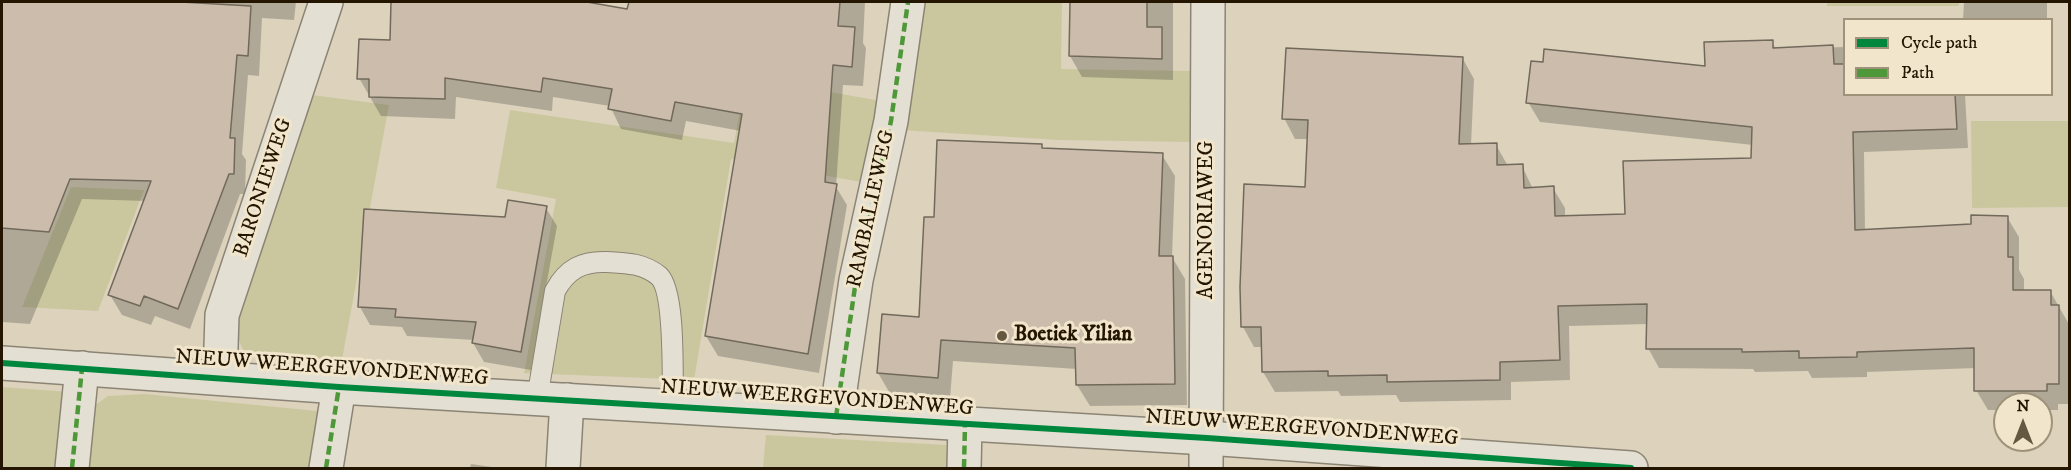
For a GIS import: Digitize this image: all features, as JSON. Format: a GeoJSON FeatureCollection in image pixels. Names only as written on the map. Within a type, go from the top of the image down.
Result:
{"type":"FeatureCollection","features":[{"type":"Feature","properties":{"kind":"street","name":"BARONIEWEG"},"geometry":{"type":"LineString","coordinates":[[220,378],[222,315],[326,2]]}},
{"type":"Feature","properties":{"kind":"street","name":"RAMBALIEWEG"},"geometry":{"type":"LineString","coordinates":[[836,417],[856,280],[891,121],[908,2]]}},
{"type":"Feature","properties":{"kind":"street","name":"AGENORIAWEG"},"geometry":{"type":"LineString","coordinates":[[1207,453],[1208,2]]}},
{"type":"Feature","properties":{"kind":"street","name":"NIEUW WEERGEVONDENWEG"},"geometry":{"type":"LineString","coordinates":[[2,363],[339,387],[965,425],[1207,453],[1631,468]]}},
{"type":"Feature","properties":{"kind":"street"},"geometry":{"type":"LineString","coordinates":[[72,468],[82,368]]}},
{"type":"Feature","properties":{"kind":"street"},"geometry":{"type":"LineString","coordinates":[[326,468],[339,387]]}},
{"type":"Feature","properties":{"kind":"street"},"geometry":{"type":"LineString","coordinates":[[552,399],[562,468]]}},
{"type":"Feature","properties":{"kind":"street"},"geometry":{"type":"LineString","coordinates":[[964,468],[965,425]]}},
{"type":"Feature","properties":{"kind":"lane"},"geometry":{"type":"LineString","coordinates":[[552,399],[555,291],[563,277],[577,266],[598,262],[636,263],[659,277],[667,288],[670,306],[673,406]]}},
{"type":"Feature","properties":{"kind":"shaded area"},"geometry":{"type":"Polygon","coordinates":[[[921,2],[1062,2],[1061,69],[1192,71],[1190,142],[1059,140],[900,130],[921,2]]]}},
{"type":"Feature","properties":{"kind":"shaded area"},"geometry":{"type":"Polygon","coordinates":[[[1827,2],[1959,2],[1959,6],[1827,6],[1827,2]]]}},
{"type":"Feature","properties":{"kind":"shaded area"},"geometry":{"type":"Polygon","coordinates":[[[746,77],[881,101],[867,183],[731,159],[694,380],[524,373],[556,199],[496,188],[510,110],[734,143],[746,77]]]}},
{"type":"Feature","properties":{"kind":"shaded area"},"geometry":{"type":"Polygon","coordinates":[[[312,95],[389,105],[341,365],[260,360],[244,352],[238,338],[237,323],[312,95]]]}},
{"type":"Feature","properties":{"kind":"shaded area"},"geometry":{"type":"Polygon","coordinates":[[[1971,121],[2069,121],[2069,207],[1972,208],[1971,121]]]}},
{"type":"Feature","properties":{"kind":"shaded area"},"geometry":{"type":"Polygon","coordinates":[[[71,187],[144,190],[98,311],[22,307],[71,187]]]}},
{"type":"Feature","properties":{"kind":"shaded area"},"geometry":{"type":"Polygon","coordinates":[[[2,387],[70,392],[61,468],[2,468],[2,387]]]}},
{"type":"Feature","properties":{"kind":"shaded area"},"geometry":{"type":"Polygon","coordinates":[[[145,394],[327,412],[318,468],[85,468],[91,408],[108,396],[145,394]]]}},
{"type":"Feature","properties":{"kind":"shaded area"},"geometry":{"type":"Polygon","coordinates":[[[766,435],[946,445],[948,468],[763,468],[766,435]]]}},
{"type":"Feature","properties":{"kind":"building"},"geometry":{"type":"Polygon","coordinates":[[[2,2],[181,2],[251,6],[248,56],[237,55],[230,138],[235,138],[234,174],[229,174],[178,309],[144,296],[140,306],[108,295],[151,181],[70,179],[49,232],[2,228],[2,2]]]}},
{"type":"Feature","properties":{"kind":"building"},"geometry":{"type":"Polygon","coordinates":[[[391,2],[587,2],[627,9],[629,2],[840,2],[838,26],[855,27],[852,67],[833,65],[825,182],[837,184],[808,354],[705,336],[742,114],[675,102],[671,121],[608,109],[612,89],[543,78],[541,92],[445,78],[445,99],[369,97],[369,79],[357,79],[359,39],[390,40],[391,2]]]}},
{"type":"Feature","properties":{"kind":"building"},"geometry":{"type":"Polygon","coordinates":[[[1070,2],[1147,2],[1147,27],[1162,27],[1162,59],[1069,56],[1070,2]]]}},
{"type":"Feature","properties":{"kind":"building"},"geometry":{"type":"Polygon","coordinates":[[[1773,40],[1773,48],[1833,45],[1834,64],[1843,64],[1843,96],[1955,96],[1957,129],[1853,132],[1855,230],[1971,224],[1971,215],[2008,216],[2008,257],[2013,257],[2013,290],[2051,290],[2051,305],[2059,305],[2059,384],[2047,384],[2047,391],[1974,391],[1974,348],[1857,352],[1857,357],[1799,358],[1799,351],[1646,349],[1647,304],[1558,306],[1560,360],[1500,362],[1500,380],[1387,382],[1387,375],[1328,376],[1328,371],[1262,372],[1261,327],[1241,327],[1240,287],[1244,184],[1305,187],[1308,120],[1282,119],[1286,48],[1463,57],[1459,144],[1497,143],[1497,165],[1523,164],[1524,188],[1554,186],[1555,216],[1625,214],[1623,161],[1751,158],[1752,127],[1526,103],[1531,61],[1543,62],[1544,49],[1705,66],[1704,42],[1773,40]]]}},
{"type":"Feature","properties":{"kind":"building"},"geometry":{"type":"Polygon","coordinates":[[[937,140],[1042,144],[1042,148],[1163,153],[1159,256],[1173,256],[1175,384],[1076,385],[1075,348],[941,340],[938,378],[877,373],[882,314],[919,317],[924,217],[934,217],[937,140]]]}},
{"type":"Feature","properties":{"kind":"building"},"geometry":{"type":"Polygon","coordinates":[[[508,200],[547,206],[521,352],[472,343],[476,322],[395,317],[396,309],[358,307],[364,209],[505,217],[508,200]]]}},
{"type":"Feature","properties":{"kind":"marked path"},"geometry":{"type":"LineString","coordinates":[[836,417],[856,280],[891,121],[908,2]]}},
{"type":"Feature","properties":{"kind":"marked path"},"geometry":{"type":"LineString","coordinates":[[72,468],[82,368]]}},
{"type":"Feature","properties":{"kind":"marked path"},"geometry":{"type":"LineString","coordinates":[[326,468],[339,387]]}},
{"type":"Feature","properties":{"kind":"marked path"},"geometry":{"type":"LineString","coordinates":[[964,468],[965,425]]}},
{"type":"Feature","properties":{"kind":"cycle path"},"geometry":{"type":"LineString","coordinates":[[2,363],[339,387],[1207,438],[1631,468]]}},
{"type":"Feature","properties":{"kind":"place","name":"Boetiek Yilian"},"geometry":{"type":"Point","coordinates":[1002,336]}}]}
